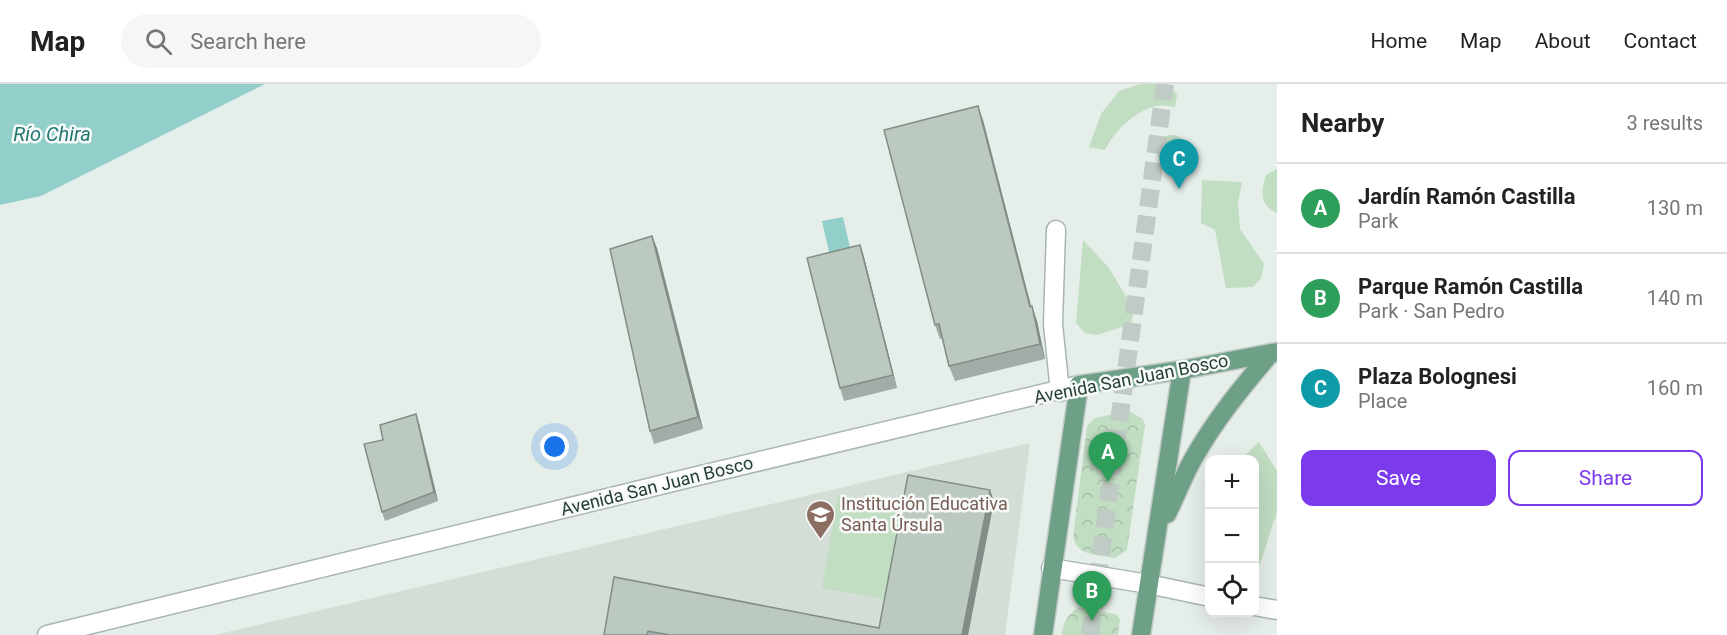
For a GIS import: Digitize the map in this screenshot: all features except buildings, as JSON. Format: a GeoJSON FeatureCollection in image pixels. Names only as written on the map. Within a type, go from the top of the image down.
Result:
{"type":"FeatureCollection","features":[{"type":"Feature","properties":{"kind":"main road","name":"Avenida San Juan Bosco"},"geometry":{"type":"LineString","coordinates":[[1079,385],[1182,370],[1275,350]]}},
{"type":"Feature","properties":{"kind":"main road"},"geometry":{"type":"LineString","coordinates":[[1159,531],[1192,460],[1209,432],[1232,399],[1275,350]]}},
{"type":"Feature","properties":{"kind":"main road"},"geometry":{"type":"LineString","coordinates":[[1141,635],[1148,584],[1159,531],[1182,370]]}},
{"type":"Feature","properties":{"kind":"main road"},"geometry":{"type":"LineString","coordinates":[[1043,635],[1079,385]]}},
{"type":"Feature","properties":{"kind":"street"},"geometry":{"type":"LineString","coordinates":[[1056,230],[1053,324],[1060,392]]}},
{"type":"Feature","properties":{"kind":"street","name":"Avenida San Juan Bosco"},"geometry":{"type":"LineString","coordinates":[[47,635],[689,478],[1060,392],[1079,385]]}},
{"type":"Feature","properties":{"kind":"street"},"geometry":{"type":"LineString","coordinates":[[1051,568],[1205,596]]}},
{"type":"Feature","properties":{"kind":"street"},"geometry":{"type":"LineString","coordinates":[[1259,607],[1277,610]]}},
{"type":"Feature","properties":{"kind":"shaded area","name":"Institución Educativa Santa Úrsula"},"geometry":{"type":"Polygon","coordinates":[[[1030,443],[1005,635],[215,635],[1030,443]]]}},
{"type":"Feature","properties":{"kind":"green space"},"geometry":{"type":"Polygon","coordinates":[[[1140,84],[1168,84],[1177,95],[1175,107],[1158,106],[1148,109],[1126,123],[1105,150],[1089,147],[1101,114],[1119,91],[1140,84]]]}},
{"type":"Feature","properties":{"kind":"green space"},"geometry":{"type":"Polygon","coordinates":[[[1172,135],[1183,139],[1187,150],[1183,161],[1172,165],[1161,161],[1157,150],[1161,139],[1172,135]]]}},
{"type":"Feature","properties":{"kind":"green space"},"geometry":{"type":"Polygon","coordinates":[[[1277,169],[1277,213],[1264,202],[1263,187],[1266,175],[1277,169]]]}},
{"type":"Feature","properties":{"kind":"green space"},"geometry":{"type":"Polygon","coordinates":[[[1202,180],[1242,182],[1238,203],[1240,229],[1264,264],[1261,278],[1253,287],[1226,288],[1215,230],[1201,223],[1202,180]]]}},
{"type":"Feature","properties":{"kind":"green space"},"geometry":{"type":"Polygon","coordinates":[[[1083,240],[1109,268],[1134,310],[1131,324],[1097,335],[1085,333],[1076,323],[1083,240]]]}},
{"type":"Feature","properties":{"kind":"green space"},"geometry":{"type":"Polygon","coordinates":[[[1129,411],[1143,419],[1145,425],[1127,550],[1115,558],[1090,554],[1079,548],[1073,537],[1087,426],[1095,418],[1129,411]]]}},
{"type":"Feature","properties":{"kind":"green space"},"geometry":{"type":"Polygon","coordinates":[[[1259,442],[1277,471],[1277,512],[1259,567],[1259,455],[1245,455],[1259,442]]]}},
{"type":"Feature","properties":{"kind":"green space"},"geometry":{"type":"Polygon","coordinates":[[[838,495],[901,506],[885,599],[822,588],[838,495]]]}},
{"type":"Feature","properties":{"kind":"green space"},"geometry":{"type":"Polygon","coordinates":[[[1078,607],[1116,614],[1120,619],[1118,635],[1062,635],[1067,619],[1078,607]]]}},
{"type":"Feature","properties":{"kind":"water","name":"Río Chira"},"geometry":{"type":"Polygon","coordinates":[[[0,84],[265,84],[41,196],[0,205],[0,84]]]}},
{"type":"Feature","properties":{"kind":"water"},"geometry":{"type":"Polygon","coordinates":[[[843,217],[851,252],[830,256],[822,221],[843,217]]]}},
{"type":"Feature","properties":{"kind":"tunnel"},"geometry":{"type":"LineString","coordinates":[[1090,635],[1165,84]]}},
{"type":"Feature","properties":{"kind":"place","name":"Plaza Bolognesi"},"geometry":{"type":"Point","coordinates":[1179,189]}},
{"type":"Feature","properties":{"kind":"place","name":"Jardín Ramón Castilla"},"geometry":{"type":"Point","coordinates":[1108,482]}},
{"type":"Feature","properties":{"kind":"place","name":"Institución Educativa Santa Úrsula"},"geometry":{"type":"Point","coordinates":[820,540]}},
{"type":"Feature","properties":{"kind":"place","name":"Parque Ramón Castilla"},"geometry":{"type":"Point","coordinates":[1092,621]}}]}
